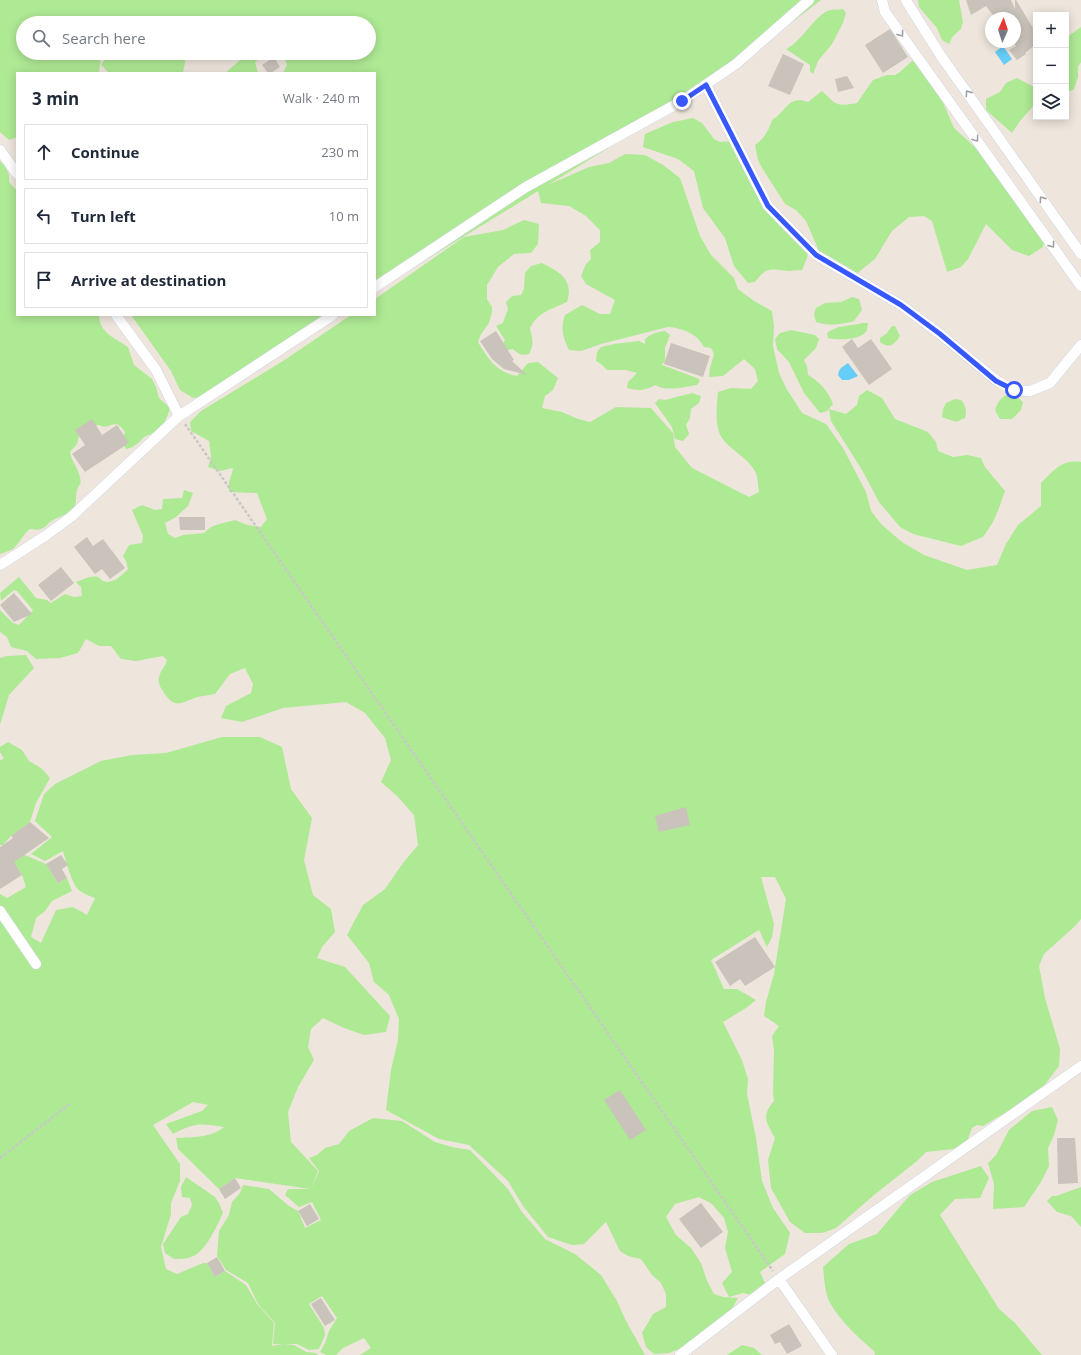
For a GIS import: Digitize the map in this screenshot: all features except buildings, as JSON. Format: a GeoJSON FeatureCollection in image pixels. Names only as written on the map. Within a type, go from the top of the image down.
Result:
{"type":"FeatureCollection","features":[{"type":"Feature","properties":{"kind":"street"},"geometry":{"type":"LineString","coordinates":[[376,286],[526,187],[682,101],[736,64],[809,0]]}},
{"type":"Feature","properties":{"kind":"street"},"geometry":{"type":"LineString","coordinates":[[882,0],[885,12],[1081,286]]}},
{"type":"Feature","properties":{"kind":"street"},"geometry":{"type":"LineString","coordinates":[[906,0],[941,56],[1081,254]]}},
{"type":"Feature","properties":{"kind":"street"},"geometry":{"type":"LineString","coordinates":[[706,85],[768,206],[805,244],[816,255],[901,305],[940,334],[996,381],[1014,390],[1030,391],[1050,383],[1081,345]]}},
{"type":"Feature","properties":{"kind":"street"},"geometry":{"type":"LineString","coordinates":[[0,150],[16,173]]}},
{"type":"Feature","properties":{"kind":"street"},"geometry":{"type":"LineString","coordinates":[[117,316],[156,370],[179,416]]}},
{"type":"Feature","properties":{"kind":"street"},"geometry":{"type":"LineString","coordinates":[[0,565],[71,517],[179,416],[331,316]]}},
{"type":"Feature","properties":{"kind":"street"},"geometry":{"type":"LineString","coordinates":[[0,911],[36,964]]}},
{"type":"Feature","properties":{"kind":"street"},"geometry":{"type":"LineString","coordinates":[[680,1355],[779,1280],[1081,1066]]}},
{"type":"Feature","properties":{"kind":"street"},"geometry":{"type":"LineString","coordinates":[[779,1280],[832,1355]]}},
{"type":"Feature","properties":{"kind":"path"},"geometry":{"type":"LineString","coordinates":[[179,416],[779,1280]]}},
{"type":"Feature","properties":{"kind":"path"},"geometry":{"type":"LineString","coordinates":[[0,1158],[71,1103]]}},
{"type":"Feature","properties":{"kind":"green space"},"geometry":{"type":"Polygon","coordinates":[[[0,0],[821,0],[711,85],[548,185],[589,167],[609,163],[625,154],[645,155],[663,165],[680,178],[700,236],[711,255],[734,278],[738,289],[754,301],[772,311],[774,326],[773,346],[779,373],[786,388],[802,413],[826,424],[843,448],[866,492],[871,511],[882,525],[902,542],[924,555],[967,570],[997,565],[1006,544],[1018,525],[1041,506],[1041,483],[1059,466],[1069,462],[1081,462],[1081,919],[1044,954],[1039,966],[1045,998],[1060,1049],[1059,1066],[1043,1087],[1033,1096],[983,1126],[977,1125],[972,1128],[968,1139],[961,1146],[953,1149],[926,1152],[836,1228],[822,1233],[805,1233],[790,1222],[771,1188],[768,1160],[775,1138],[767,1123],[766,1115],[774,1101],[774,1050],[772,1036],[779,1026],[764,1016],[766,1002],[774,974],[786,899],[775,877],[761,877],[774,924],[772,937],[767,947],[759,930],[711,960],[724,989],[737,989],[756,1000],[723,1022],[742,1060],[748,1079],[747,1094],[756,1138],[762,1181],[773,1208],[790,1233],[785,1254],[760,1272],[765,1283],[751,1295],[743,1293],[729,1297],[722,1283],[732,1272],[725,1248],[728,1232],[724,1218],[712,1204],[699,1197],[675,1204],[666,1217],[676,1235],[691,1248],[701,1263],[707,1281],[714,1294],[723,1297],[738,1298],[730,1312],[682,1348],[669,1353],[654,1354],[646,1347],[642,1333],[653,1314],[666,1307],[666,1294],[661,1283],[652,1275],[641,1259],[628,1256],[620,1251],[606,1222],[584,1244],[572,1245],[548,1237],[523,1206],[508,1181],[469,1145],[439,1139],[386,1110],[391,1070],[398,1040],[399,1019],[389,995],[374,982],[369,963],[347,935],[363,905],[385,889],[403,863],[418,845],[414,815],[397,796],[381,782],[391,760],[385,738],[365,713],[346,702],[283,708],[242,722],[221,718],[226,706],[251,693],[253,684],[245,668],[230,674],[215,694],[197,697],[182,703],[174,703],[167,697],[159,681],[159,676],[167,660],[163,656],[136,661],[121,659],[111,646],[99,646],[86,639],[78,653],[60,658],[36,659],[27,651],[11,647],[7,637],[0,632],[0,610],[13,623],[19,625],[33,610],[17,591],[14,590],[1,601],[0,593],[19,577],[36,598],[47,600],[51,603],[65,594],[74,597],[82,596],[81,587],[76,582],[84,579],[98,577],[107,582],[114,581],[128,569],[123,556],[129,545],[142,543],[143,536],[132,510],[142,505],[155,510],[162,509],[163,499],[182,498],[184,490],[193,493],[188,506],[176,517],[165,523],[168,534],[175,538],[183,535],[204,533],[211,527],[235,520],[247,525],[261,527],[267,519],[257,493],[229,492],[229,482],[233,468],[220,471],[208,467],[211,457],[209,441],[191,431],[190,422],[201,411],[283,361],[350,316],[376,316],[376,298],[464,237],[503,230],[524,220],[539,224],[538,244],[531,253],[514,254],[498,267],[487,285],[487,299],[492,307],[492,312],[489,323],[481,334],[478,342],[493,364],[503,371],[517,376],[528,363],[538,362],[558,378],[553,390],[545,396],[542,408],[562,412],[578,419],[590,422],[616,407],[651,408],[673,433],[675,447],[692,468],[749,497],[759,492],[756,473],[749,463],[722,438],[718,428],[717,409],[718,392],[731,388],[751,389],[758,381],[755,369],[744,359],[723,376],[709,377],[714,354],[711,348],[704,347],[694,335],[689,332],[668,327],[601,344],[581,351],[569,350],[563,333],[565,315],[582,305],[600,314],[610,314],[615,300],[586,284],[581,276],[586,264],[591,259],[590,250],[600,242],[600,230],[586,216],[569,206],[541,203],[538,191],[376,290],[376,72],[284,72],[287,65],[285,60],[376,60],[376,16],[16,16],[16,60],[101,60],[99,72],[16,72],[16,137],[9,140],[0,132],[0,0]]]}},
{"type":"Feature","properties":{"kind":"green space"},"geometry":{"type":"Polygon","coordinates":[[[918,0],[959,0],[963,22],[961,29],[953,36],[949,44],[942,40],[937,28],[919,7],[918,0]]]}},
{"type":"Feature","properties":{"kind":"green space"},"geometry":{"type":"Polygon","coordinates":[[[843,9],[846,13],[843,23],[832,44],[818,61],[813,74],[810,71],[810,65],[786,49],[798,40],[824,12],[843,9]]]}},
{"type":"Feature","properties":{"kind":"green space"},"geometry":{"type":"Polygon","coordinates":[[[1081,27],[1081,62],[1078,67],[1078,77],[1074,89],[1069,92],[1069,48],[1069,36],[1081,27]]]}},
{"type":"Feature","properties":{"kind":"green space"},"geometry":{"type":"Polygon","coordinates":[[[104,60],[185,60],[183,72],[108,72],[101,65],[104,60]]]}},
{"type":"Feature","properties":{"kind":"green space"},"geometry":{"type":"Polygon","coordinates":[[[241,60],[258,60],[255,62],[258,72],[226,72],[241,60]]]}},
{"type":"Feature","properties":{"kind":"green space"},"geometry":{"type":"Polygon","coordinates":[[[912,61],[917,62],[935,84],[954,128],[977,149],[1045,237],[1043,247],[1029,256],[1012,250],[986,224],[968,259],[961,267],[947,272],[932,221],[924,216],[909,217],[892,231],[875,259],[855,275],[832,266],[819,251],[806,221],[796,210],[785,204],[762,168],[758,160],[755,145],[766,134],[772,120],[792,102],[801,100],[808,102],[822,91],[837,104],[845,105],[857,103],[873,80],[887,75],[895,75],[912,61]]]}},
{"type":"Feature","properties":{"kind":"green space"},"geometry":{"type":"Polygon","coordinates":[[[1017,78],[1033,86],[1033,106],[1012,133],[986,110],[986,99],[1000,92],[1006,83],[1017,78]]]}},
{"type":"Feature","properties":{"kind":"green space"},"geometry":{"type":"Polygon","coordinates":[[[693,118],[702,123],[714,139],[720,142],[732,141],[758,189],[809,246],[807,258],[802,270],[770,270],[763,273],[755,282],[748,283],[734,266],[725,238],[703,208],[694,171],[678,159],[643,147],[645,134],[673,122],[693,118]]]}},
{"type":"Feature","properties":{"kind":"green space"},"geometry":{"type":"Polygon","coordinates":[[[0,161],[5,166],[9,175],[9,182],[16,190],[16,316],[99,316],[102,327],[105,331],[128,347],[134,365],[152,379],[159,398],[170,408],[165,421],[159,429],[144,437],[134,446],[126,449],[122,442],[125,432],[116,424],[103,427],[100,425],[93,426],[80,432],[77,444],[70,452],[81,481],[77,491],[76,504],[72,510],[51,521],[45,527],[36,530],[30,529],[17,545],[0,554],[0,161]]]}},
{"type":"Feature","properties":{"kind":"green space"},"geometry":{"type":"Polygon","coordinates":[[[542,263],[560,273],[567,282],[569,294],[567,302],[541,315],[533,323],[530,328],[532,341],[531,350],[529,354],[522,355],[513,349],[508,350],[502,345],[505,340],[496,326],[503,323],[508,309],[506,302],[512,296],[521,295],[524,289],[525,273],[531,266],[542,263]]]}},
{"type":"Feature","properties":{"kind":"green space"},"geometry":{"type":"Polygon","coordinates":[[[852,297],[859,299],[862,310],[854,321],[835,324],[816,322],[814,314],[816,308],[825,303],[841,302],[852,297]]]}},
{"type":"Feature","properties":{"kind":"green space"},"geometry":{"type":"Polygon","coordinates":[[[132,316],[333,316],[200,397],[193,398],[180,390],[171,371],[132,316]]]}},
{"type":"Feature","properties":{"kind":"green space"},"geometry":{"type":"Polygon","coordinates":[[[868,323],[867,330],[860,336],[849,339],[828,338],[827,333],[835,328],[868,323]]]}},
{"type":"Feature","properties":{"kind":"green space"},"geometry":{"type":"Polygon","coordinates":[[[892,326],[895,326],[900,336],[894,344],[889,346],[880,342],[880,338],[886,334],[892,326]]]}},
{"type":"Feature","properties":{"kind":"green space"},"geometry":{"type":"Polygon","coordinates":[[[791,330],[815,335],[819,339],[816,348],[804,360],[807,366],[808,375],[816,380],[829,395],[833,404],[827,411],[820,413],[804,393],[789,362],[777,349],[775,339],[780,333],[791,330]]]}},
{"type":"Feature","properties":{"kind":"green space"},"geometry":{"type":"Polygon","coordinates":[[[665,331],[670,335],[665,348],[665,361],[662,365],[697,378],[700,380],[697,385],[670,389],[655,385],[638,390],[631,389],[627,388],[628,382],[637,373],[626,370],[607,370],[596,361],[597,352],[601,347],[639,341],[645,344],[645,339],[665,331]]]}},
{"type":"Feature","properties":{"kind":"green space"},"geometry":{"type":"Polygon","coordinates":[[[867,390],[882,398],[895,419],[928,432],[936,442],[938,451],[953,457],[967,455],[981,458],[985,467],[1005,491],[993,522],[983,537],[961,546],[913,534],[900,527],[879,502],[862,470],[831,421],[829,409],[846,414],[857,405],[859,396],[867,390]]]}},
{"type":"Feature","properties":{"kind":"green space"},"geometry":{"type":"Polygon","coordinates":[[[692,393],[701,396],[699,403],[691,409],[690,418],[686,425],[689,434],[683,441],[675,439],[672,427],[655,403],[659,399],[665,400],[692,393]]]}},
{"type":"Feature","properties":{"kind":"green space"},"geometry":{"type":"Polygon","coordinates":[[[1011,393],[1023,402],[1021,410],[1012,419],[1000,419],[995,410],[996,407],[1003,397],[1011,393]]]}},
{"type":"Feature","properties":{"kind":"green space"},"geometry":{"type":"Polygon","coordinates":[[[955,399],[961,400],[966,411],[965,418],[956,422],[942,417],[943,409],[946,403],[955,399]]]}},
{"type":"Feature","properties":{"kind":"green space"},"geometry":{"type":"Polygon","coordinates":[[[26,655],[34,668],[9,695],[0,725],[0,658],[26,655]]]}},
{"type":"Feature","properties":{"kind":"green space"},"geometry":{"type":"Polygon","coordinates":[[[222,737],[260,737],[282,747],[291,789],[312,818],[304,860],[313,895],[331,909],[335,932],[322,947],[317,958],[345,967],[390,1016],[386,1032],[364,1035],[323,1018],[311,1029],[308,1047],[314,1060],[298,1087],[288,1112],[291,1142],[318,1171],[311,1190],[319,1171],[309,1158],[317,1155],[325,1148],[339,1144],[349,1131],[373,1118],[402,1121],[435,1142],[470,1150],[508,1189],[522,1212],[545,1239],[575,1254],[601,1275],[617,1301],[645,1355],[360,1355],[371,1348],[364,1338],[343,1348],[336,1355],[326,1355],[320,1352],[329,1331],[337,1318],[322,1296],[309,1304],[324,1328],[325,1335],[319,1349],[309,1350],[297,1344],[284,1344],[294,1345],[306,1352],[319,1355],[0,1355],[0,894],[7,898],[26,887],[22,875],[9,855],[20,848],[25,855],[46,864],[58,883],[67,878],[72,891],[52,901],[45,911],[36,918],[31,937],[41,943],[56,910],[73,907],[87,915],[95,898],[80,891],[74,884],[63,851],[45,861],[31,854],[52,837],[35,821],[44,794],[55,784],[101,761],[132,755],[166,753],[222,737]],[[193,1102],[153,1125],[180,1164],[180,1181],[171,1203],[171,1214],[161,1247],[166,1269],[177,1274],[203,1263],[207,1263],[215,1277],[225,1271],[246,1285],[257,1304],[274,1323],[272,1346],[282,1344],[273,1344],[275,1323],[258,1304],[248,1283],[226,1270],[217,1256],[219,1231],[229,1215],[232,1202],[240,1193],[243,1185],[269,1189],[289,1206],[298,1211],[305,1228],[321,1220],[312,1202],[299,1207],[285,1195],[288,1189],[310,1189],[235,1178],[219,1189],[178,1149],[176,1138],[208,1135],[219,1131],[224,1127],[197,1125],[173,1134],[166,1124],[202,1111],[208,1105],[193,1102]]]}},
{"type":"Feature","properties":{"kind":"green space"},"geometry":{"type":"Polygon","coordinates":[[[8,742],[22,750],[29,761],[41,768],[50,778],[36,803],[30,822],[11,836],[3,845],[0,845],[0,760],[4,759],[0,752],[0,747],[8,742]]]}},
{"type":"Feature","properties":{"kind":"green space"},"geometry":{"type":"Polygon","coordinates":[[[1052,1107],[1058,1120],[1054,1135],[1048,1148],[1049,1166],[1041,1182],[1024,1207],[993,1209],[994,1184],[988,1163],[996,1155],[1009,1130],[1032,1111],[1052,1107]]]}},
{"type":"Feature","properties":{"kind":"green space"},"geometry":{"type":"Polygon","coordinates":[[[981,1166],[989,1178],[980,1198],[955,1199],[940,1215],[999,1309],[1015,1323],[1042,1355],[875,1355],[874,1351],[856,1335],[834,1310],[828,1299],[823,1267],[849,1244],[877,1234],[910,1195],[932,1182],[981,1166]]]}},
{"type":"Feature","properties":{"kind":"green space"},"geometry":{"type":"Polygon","coordinates":[[[186,1177],[215,1197],[223,1213],[206,1245],[201,1250],[189,1258],[174,1259],[165,1253],[163,1244],[181,1217],[188,1214],[192,1205],[190,1198],[182,1197],[181,1187],[186,1177]]]}},
{"type":"Feature","properties":{"kind":"green space"},"geometry":{"type":"Polygon","coordinates":[[[1081,1187],[1081,1227],[1071,1216],[1057,1212],[1047,1201],[1052,1196],[1081,1187]]]}},
{"type":"Feature","properties":{"kind":"green space"},"geometry":{"type":"Polygon","coordinates":[[[742,1345],[754,1348],[762,1355],[727,1355],[742,1345]]]}},
{"type":"Feature","properties":{"kind":"water"},"geometry":{"type":"Polygon","coordinates":[[[1000,48],[1004,48],[1012,59],[1004,65],[995,52],[1000,48]]]}},
{"type":"Feature","properties":{"kind":"water"},"geometry":{"type":"Polygon","coordinates":[[[848,363],[858,376],[849,380],[842,380],[838,375],[839,371],[848,363]]]}},
{"type":"Feature","properties":{"kind":"route"},"geometry":{"type":"LineString","coordinates":[[682,101],[706,85],[768,206],[816,255],[901,305],[940,334],[996,381],[1014,390]]}}]}
